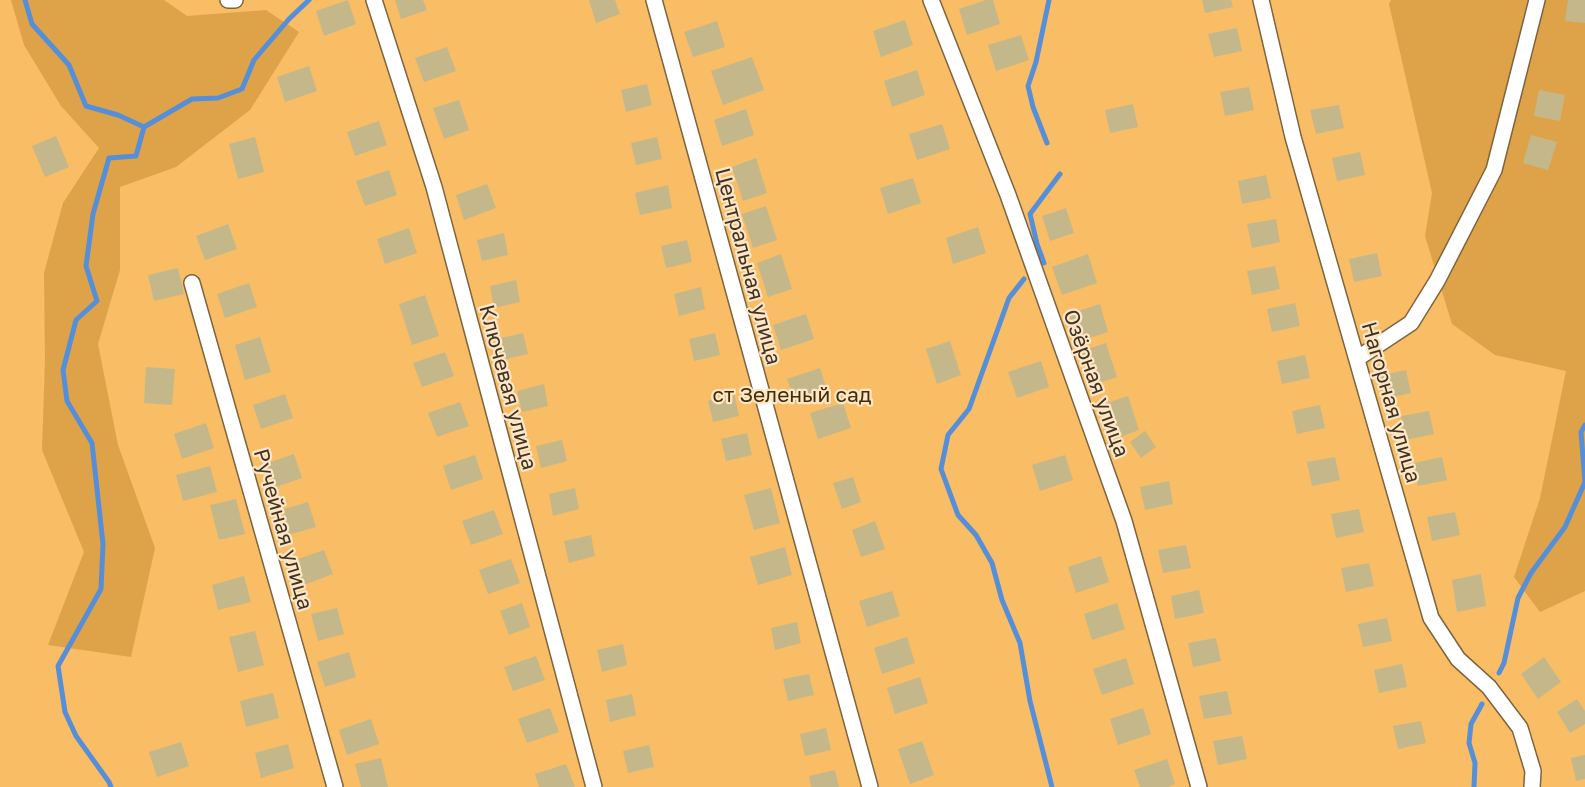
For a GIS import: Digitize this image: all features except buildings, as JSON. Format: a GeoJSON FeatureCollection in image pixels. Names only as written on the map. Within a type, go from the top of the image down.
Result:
{"type":"FeatureCollection","features":[{"type":"Feature","properties":{"kind":"street"},"geometry":{"type":"LineString","coordinates":[[228,0],[236,0]]}},
{"type":"Feature","properties":{"kind":"street","name":"Ключевая улица"},"geometry":{"type":"LineString","coordinates":[[374,0],[434,187],[594,787]]}},
{"type":"Feature","properties":{"kind":"street","name":"Озёрная улица"},"geometry":{"type":"LineString","coordinates":[[931,0],[1008,195],[1124,521],[1199,787]]}},
{"type":"Feature","properties":{"kind":"street","name":"Нагорная улица"},"geometry":{"type":"LineString","coordinates":[[1260,0],[1293,136],[1431,618],[1458,659],[1489,687],[1521,728],[1533,771],[1532,787]]}},
{"type":"Feature","properties":{"kind":"street"},"geometry":{"type":"LineString","coordinates":[[1358,358],[1411,323],[1437,281],[1494,170],[1537,0]]}},
{"type":"Feature","properties":{"kind":"street","name":"Центральная улица"},"geometry":{"type":"LineString","coordinates":[[656,1],[870,787]]}},
{"type":"Feature","properties":{"kind":"street","name":"Ручейная улица"},"geometry":{"type":"LineString","coordinates":[[192,283],[335,787]]}},
{"type":"Feature","properties":{"kind":"green space","name":"ст Зеленый сад"},"geometry":{"type":"Polygon","coordinates":[[[0,0],[1585,0],[1585,787],[0,787],[0,0]]]}},
{"type":"Feature","properties":{"kind":"shaded area"},"geometry":{"type":"Polygon","coordinates":[[[11,0],[164,0],[187,16],[266,10],[299,32],[250,110],[176,167],[120,187],[120,270],[98,344],[118,445],[155,548],[131,657],[48,645],[84,552],[42,450],[45,360],[44,273],[63,203],[99,148],[61,106],[24,45],[11,0]]]}},
{"type":"Feature","properties":{"kind":"shaded area"},"geometry":{"type":"Polygon","coordinates":[[[1391,0],[1585,0],[1585,591],[1540,612],[1514,577],[1540,498],[1566,371],[1495,355],[1452,324],[1425,236],[1432,193],[1389,4],[1391,0]]]}},
{"type":"Feature","properties":{"kind":"waterway"},"geometry":{"type":"LineString","coordinates":[[25,0],[32,24],[69,65],[86,106],[118,115],[144,127],[136,156],[109,158],[93,214],[86,266],[97,301],[76,320],[63,370],[67,401],[92,443],[103,544],[101,589],[58,666],[65,712],[76,736],[111,787]]}},
{"type":"Feature","properties":{"kind":"waterway"},"geometry":{"type":"LineString","coordinates":[[144,127],[192,99],[218,98],[242,89],[254,60],[289,19],[309,0]]}},
{"type":"Feature","properties":{"kind":"waterway"},"geometry":{"type":"LineString","coordinates":[[1047,143],[1033,107],[1028,86],[1036,62],[1049,0]]}},
{"type":"Feature","properties":{"kind":"waterway"},"geometry":{"type":"LineString","coordinates":[[1044,263],[1030,214],[1060,174]]}},
{"type":"Feature","properties":{"kind":"waterway"},"geometry":{"type":"LineString","coordinates":[[1024,279],[1009,298],[969,409],[948,435],[941,469],[958,515],[976,535],[992,563],[1002,600],[1020,643],[1030,701],[1052,787]]}},
{"type":"Feature","properties":{"kind":"waterway"},"geometry":{"type":"LineString","coordinates":[[1499,673],[1504,663],[1518,598],[1531,573],[1565,527],[1585,482],[1581,432],[1585,425]]}},
{"type":"Feature","properties":{"kind":"waterway"},"geometry":{"type":"LineString","coordinates":[[1474,787],[1475,763],[1469,743],[1471,724],[1482,704]]}}]}
